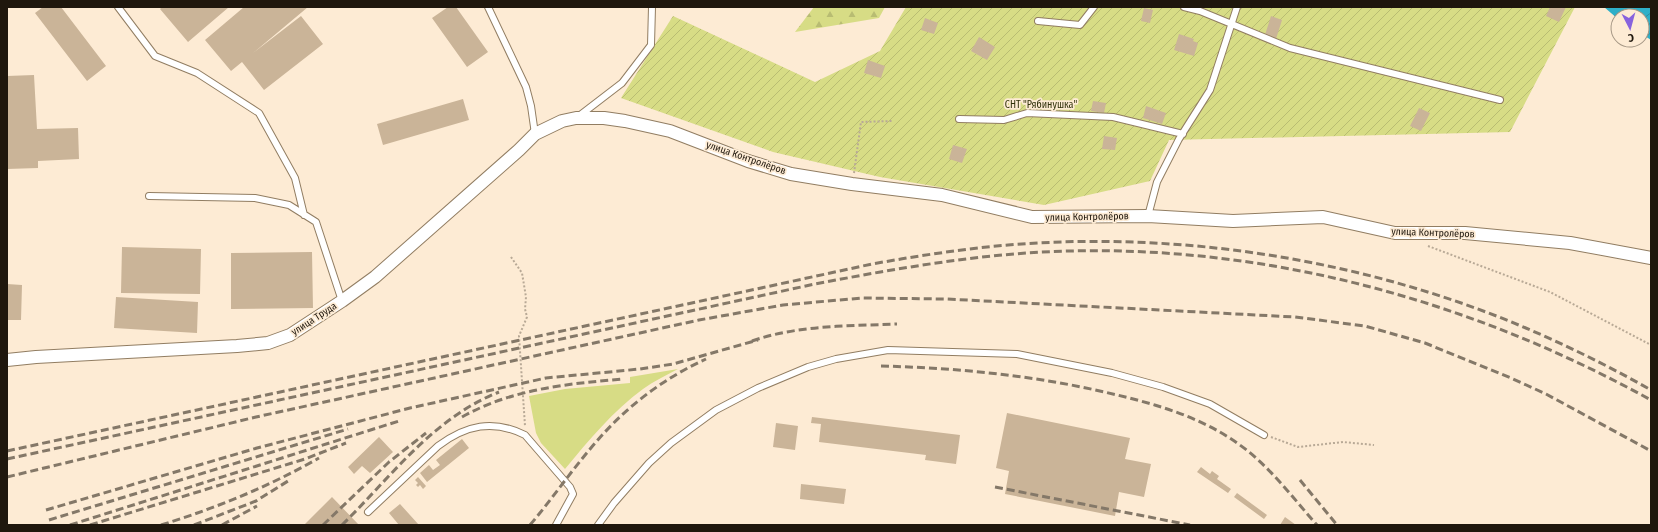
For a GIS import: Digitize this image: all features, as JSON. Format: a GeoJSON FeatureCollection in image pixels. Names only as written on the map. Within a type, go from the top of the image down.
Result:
{"type":"FeatureCollection","features":[{"type":"Feature","properties":{"kind":"street","name":"улица Контролёров"},"geometry":{"type":"LineString","coordinates":[[535,134],[562,121],[576,118],[604,118],[648,126],[684,136],[768,168],[819,179],[942,195],[1032,217],[1148,216],[1233,221],[1323,217],[1395,233],[1465,233],[1570,243],[1651,258]]}},
{"type":"Feature","properties":{"kind":"street","name":"улица Труда"},"geometry":{"type":"LineString","coordinates":[[7,360],[268,343],[290,335],[305,327],[376,278],[535,134]]}},
{"type":"Feature","properties":{"kind":"lane"},"geometry":{"type":"LineString","coordinates":[[118,7],[154,56],[197,73],[259,113],[295,178],[304,215]]}},
{"type":"Feature","properties":{"kind":"lane"},"geometry":{"type":"LineString","coordinates":[[488,7],[526,87],[531,106],[535,134]]}},
{"type":"Feature","properties":{"kind":"lane"},"geometry":{"type":"LineString","coordinates":[[576,118],[622,83],[651,45],[652,7]]}},
{"type":"Feature","properties":{"kind":"lane"},"geometry":{"type":"LineString","coordinates":[[1038,21],[1080,25],[1094,7]]}},
{"type":"Feature","properties":{"kind":"lane"},"geometry":{"type":"LineString","coordinates":[[1184,7],[1200,11],[1290,48],[1500,100]]}},
{"type":"Feature","properties":{"kind":"lane"},"geometry":{"type":"LineString","coordinates":[[1148,216],[1157,182],[1183,134],[1210,90],[1237,7]]}},
{"type":"Feature","properties":{"kind":"lane"},"geometry":{"type":"LineString","coordinates":[[959,119],[1004,120],[1027,113],[1113,117],[1183,134]]}},
{"type":"Feature","properties":{"kind":"lane"},"geometry":{"type":"LineString","coordinates":[[149,196],[255,198],[289,206],[316,222],[342,301]]}},
{"type":"Feature","properties":{"kind":"lane"},"geometry":{"type":"LineString","coordinates":[[598,525],[614,503],[649,463],[671,443],[716,410],[758,388],[808,368],[836,359],[888,350],[1017,354],[1112,374],[1163,387],[1210,404],[1264,435]]}},
{"type":"Feature","properties":{"kind":"lane"},"geometry":{"type":"LineString","coordinates":[[368,512],[438,446],[462,431],[486,426],[497,426],[516,430],[525,435],[566,480],[573,494],[556,525]]}},
{"type":"Feature","properties":{"kind":"path"},"geometry":{"type":"LineString","coordinates":[[852,184],[862,122],[893,121]]}},
{"type":"Feature","properties":{"kind":"path"},"geometry":{"type":"LineString","coordinates":[[1422,244],[1550,292],[1651,345]]}},
{"type":"Feature","properties":{"kind":"path"},"geometry":{"type":"LineString","coordinates":[[511,257],[522,273],[526,297],[525,309],[527,317],[519,336],[525,435]]}},
{"type":"Feature","properties":{"kind":"path"},"geometry":{"type":"LineString","coordinates":[[1264,435],[1298,447],[1343,442],[1374,445]]}},
{"type":"Feature","properties":{"kind":"green space"},"geometry":{"type":"Polygon","coordinates":[[[814,7],[885,7],[879,18],[795,32],[814,7]]]}},
{"type":"Feature","properties":{"kind":"green space","name":"СНТ \"Рябинушка\""},"geometry":{"type":"Polygon","coordinates":[[[906,7],[1575,7],[1510,132],[1169,140],[1150,181],[1044,205],[880,177],[773,152],[621,98],[673,16],[815,82],[880,51],[906,7]]]}},
{"type":"Feature","properties":{"kind":"green space"},"geometry":{"type":"Polygon","coordinates":[[[678,369],[647,386],[611,416],[565,469],[541,443],[536,433],[529,396],[565,389],[630,383],[630,377],[678,369]]]}},
{"type":"Feature","properties":{"kind":"water"},"geometry":{"type":"Polygon","coordinates":[[[1604,7],[1651,7],[1651,40],[1650,8],[1610,8],[1610,12],[1604,7]]]}},
{"type":"Feature","properties":{"kind":"building"},"geometry":{"type":"Polygon","coordinates":[[[43,7],[61,7],[106,66],[87,81],[35,13],[43,7]]]}},
{"type":"Feature","properties":{"kind":"building"},"geometry":{"type":"Polygon","coordinates":[[[162,7],[229,7],[188,42],[160,9],[162,7]]]}},
{"type":"Feature","properties":{"kind":"building"},"geometry":{"type":"Polygon","coordinates":[[[244,7],[308,7],[253,53],[301,16],[323,44],[264,90],[242,62],[231,71],[205,40],[244,7]]]}},
{"type":"Feature","properties":{"kind":"building"},"geometry":{"type":"Polygon","coordinates":[[[448,7],[456,7],[488,52],[467,67],[432,18],[448,7]]]}},
{"type":"Feature","properties":{"kind":"building"},"geometry":{"type":"Polygon","coordinates":[[[1550,7],[1566,7],[1559,22],[1546,16],[1550,7]]]}},
{"type":"Feature","properties":{"kind":"building"},"geometry":{"type":"Polygon","coordinates":[[[1144,8],[1153,10],[1150,23],[1141,21],[1144,8]]]}},
{"type":"Feature","properties":{"kind":"building"},"geometry":{"type":"Polygon","coordinates":[[[1271,16],[1282,20],[1276,39],[1265,35],[1271,16]]]}},
{"type":"Feature","properties":{"kind":"building"},"geometry":{"type":"Polygon","coordinates":[[[925,18],[938,23],[934,34],[921,30],[925,18]]]}},
{"type":"Feature","properties":{"kind":"building"},"geometry":{"type":"Polygon","coordinates":[[[1179,34],[1194,39],[1193,41],[1198,43],[1194,56],[1174,50],[1179,34]]]}},
{"type":"Feature","properties":{"kind":"building"},"geometry":{"type":"Polygon","coordinates":[[[979,37],[995,47],[987,60],[971,51],[979,37]]]}},
{"type":"Feature","properties":{"kind":"building"},"geometry":{"type":"Polygon","coordinates":[[[868,60],[885,66],[881,78],[864,73],[868,60]]]}},
{"type":"Feature","properties":{"kind":"building"},"geometry":{"type":"Polygon","coordinates":[[[34,75],[37,129],[78,128],[79,159],[38,161],[38,168],[7,169],[7,76],[34,75]]]}},
{"type":"Feature","properties":{"kind":"building"},"geometry":{"type":"Polygon","coordinates":[[[463,99],[469,120],[383,145],[377,124],[463,99]]]}},
{"type":"Feature","properties":{"kind":"building"},"geometry":{"type":"Polygon","coordinates":[[[1093,101],[1106,103],[1104,113],[1091,111],[1093,101]]]}},
{"type":"Feature","properties":{"kind":"building"},"geometry":{"type":"Polygon","coordinates":[[[1146,106],[1166,113],[1162,124],[1143,118],[1146,106]]]}},
{"type":"Feature","properties":{"kind":"building"},"geometry":{"type":"Polygon","coordinates":[[[1419,108],[1430,113],[1421,131],[1410,126],[1419,108]]]}},
{"type":"Feature","properties":{"kind":"building"},"geometry":{"type":"Polygon","coordinates":[[[1104,136],[1117,138],[1115,150],[1102,149],[1104,136]]]}},
{"type":"Feature","properties":{"kind":"building"},"geometry":{"type":"Polygon","coordinates":[[[953,145],[967,149],[962,163],[949,159],[953,145]]]}},
{"type":"Feature","properties":{"kind":"building"},"geometry":{"type":"Polygon","coordinates":[[[122,247],[201,249],[200,294],[121,293],[122,247]]]}},
{"type":"Feature","properties":{"kind":"building"},"geometry":{"type":"Polygon","coordinates":[[[312,252],[313,308],[231,309],[231,253],[312,252]]]}},
{"type":"Feature","properties":{"kind":"building"},"geometry":{"type":"Polygon","coordinates":[[[7,284],[22,285],[21,320],[7,320],[7,284]]]}},
{"type":"Feature","properties":{"kind":"building"},"geometry":{"type":"Polygon","coordinates":[[[116,297],[198,302],[197,333],[114,328],[116,297]]]}},
{"type":"Feature","properties":{"kind":"building"},"geometry":{"type":"Polygon","coordinates":[[[1007,413],[1130,438],[1125,459],[1151,464],[1144,497],[1119,492],[1115,516],[1005,494],[1009,471],[996,468],[1007,413]]]}},
{"type":"Feature","properties":{"kind":"building"},"geometry":{"type":"Polygon","coordinates":[[[812,417],[960,435],[956,464],[925,460],[926,455],[819,442],[821,424],[811,423],[812,417]]]}},
{"type":"Feature","properties":{"kind":"building"},"geometry":{"type":"Polygon","coordinates":[[[776,423],[798,426],[795,450],[773,447],[776,423]]]}},
{"type":"Feature","properties":{"kind":"building"},"geometry":{"type":"Polygon","coordinates":[[[379,437],[393,452],[370,473],[362,466],[354,474],[348,467],[379,437]]]}},
{"type":"Feature","properties":{"kind":"building"},"geometry":{"type":"Polygon","coordinates":[[[462,439],[469,448],[427,482],[420,473],[429,465],[433,470],[440,465],[436,460],[462,439]]]}},
{"type":"Feature","properties":{"kind":"building"},"geometry":{"type":"Polygon","coordinates":[[[1201,467],[1210,474],[1212,471],[1219,476],[1217,479],[1231,489],[1228,493],[1197,472],[1201,467]]]}},
{"type":"Feature","properties":{"kind":"building"},"geometry":{"type":"Polygon","coordinates":[[[418,477],[426,486],[423,489],[420,485],[418,487],[416,485],[418,483],[415,480],[418,477]]]}},
{"type":"Feature","properties":{"kind":"building"},"geometry":{"type":"Polygon","coordinates":[[[801,484],[846,489],[844,504],[800,499],[801,484]]]}},
{"type":"Feature","properties":{"kind":"building"},"geometry":{"type":"Polygon","coordinates":[[[1237,493],[1267,515],[1264,519],[1234,497],[1237,493]]]}},
{"type":"Feature","properties":{"kind":"building"},"geometry":{"type":"Polygon","coordinates":[[[332,497],[359,525],[304,525],[332,497]]]}},
{"type":"Feature","properties":{"kind":"building"},"geometry":{"type":"Polygon","coordinates":[[[400,504],[419,525],[399,525],[389,513],[400,504]]]}},
{"type":"Feature","properties":{"kind":"building"},"geometry":{"type":"Polygon","coordinates":[[[1285,517],[1296,525],[1280,525],[1285,517]]]}},
{"type":"Feature","properties":{"kind":"railway"},"geometry":{"type":"LineString","coordinates":[[7,451],[872,264],[1008,245],[1071,242],[1135,242],[1199,246],[1263,254],[1326,266],[1389,281],[1450,299],[1509,321],[1581,353],[1651,390]]}},
{"type":"Feature","properties":{"kind":"railway"},"geometry":{"type":"LineString","coordinates":[[7,459],[815,284],[942,262],[1037,252],[1146,252],[1221,258],[1296,270],[1370,287],[1443,308],[1514,335],[1583,365],[1651,400]]}},
{"type":"Feature","properties":{"kind":"railway"},"geometry":{"type":"LineString","coordinates":[[7,477],[256,417],[699,320],[783,305],[862,298],[946,299],[1295,317],[1365,326],[1425,343],[1511,378],[1546,394],[1651,451]]}},
{"type":"Feature","properties":{"kind":"railway"},"geometry":{"type":"LineString","coordinates":[[752,341],[805,329],[897,324]]}},
{"type":"Feature","properties":{"kind":"railway"},"geometry":{"type":"LineString","coordinates":[[46,510],[257,448],[410,408],[546,378],[640,369],[673,364],[758,340]]}},
{"type":"Feature","properties":{"kind":"railway"},"geometry":{"type":"LineString","coordinates":[[530,525],[571,472],[608,428],[633,405],[661,384],[706,359]]}},
{"type":"Feature","properties":{"kind":"railway"},"geometry":{"type":"LineString","coordinates":[[881,366],[970,371],[1029,378],[1088,388],[1149,403],[1180,413],[1224,434],[1248,451],[1279,481],[1317,525]]}},
{"type":"Feature","properties":{"kind":"railway"},"geometry":{"type":"LineString","coordinates":[[462,417],[500,400],[540,389],[622,379]]}},
{"type":"Feature","properties":{"kind":"railway"},"geometry":{"type":"LineString","coordinates":[[342,525],[414,450],[433,433],[475,403],[499,392]]}},
{"type":"Feature","properties":{"kind":"railway"},"geometry":{"type":"LineString","coordinates":[[70,525],[399,421]]}},
{"type":"Feature","properties":{"kind":"railway"},"geometry":{"type":"LineString","coordinates":[[49,520],[348,429]]}},
{"type":"Feature","properties":{"kind":"railway"},"geometry":{"type":"LineString","coordinates":[[323,525],[389,462],[426,433]]}},
{"type":"Feature","properties":{"kind":"railway"},"geometry":{"type":"LineString","coordinates":[[90,525],[305,459],[346,443]]}},
{"type":"Feature","properties":{"kind":"railway"},"geometry":{"type":"LineString","coordinates":[[161,525],[242,496],[300,469],[319,458]]}},
{"type":"Feature","properties":{"kind":"railway"},"geometry":{"type":"LineString","coordinates":[[1300,480],[1337,525]]}},
{"type":"Feature","properties":{"kind":"railway"},"geometry":{"type":"LineString","coordinates":[[194,525],[256,501],[288,481]]}},
{"type":"Feature","properties":{"kind":"railway"},"geometry":{"type":"LineString","coordinates":[[995,487],[1190,525]]}},
{"type":"Feature","properties":{"kind":"railway"},"geometry":{"type":"LineString","coordinates":[[222,525],[257,506]]}}]}
